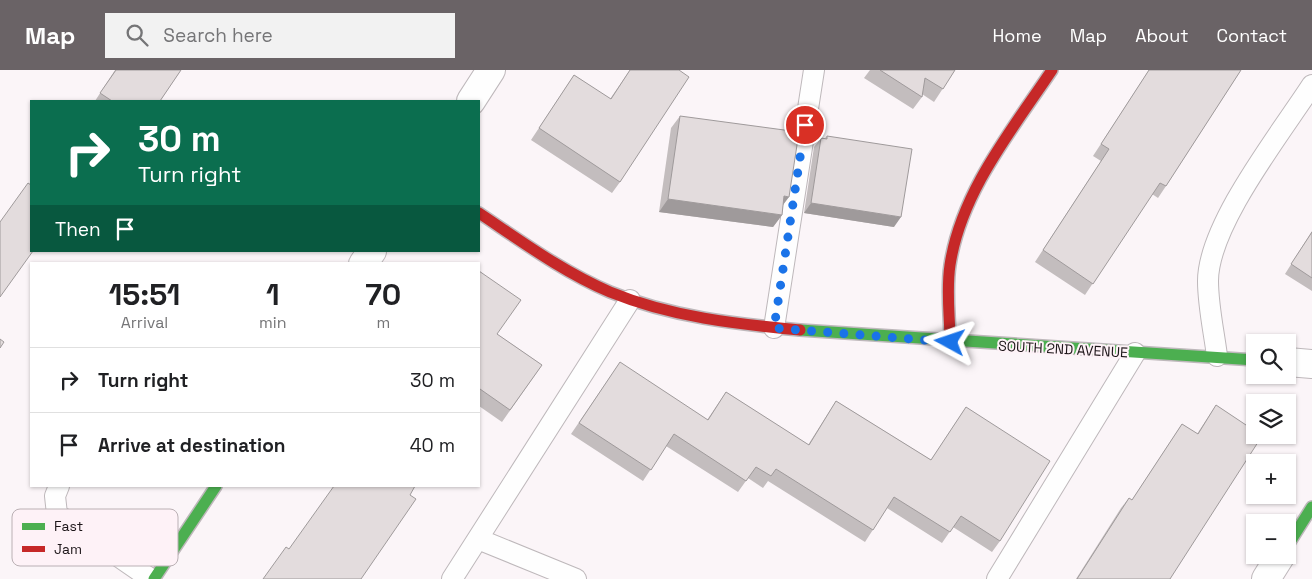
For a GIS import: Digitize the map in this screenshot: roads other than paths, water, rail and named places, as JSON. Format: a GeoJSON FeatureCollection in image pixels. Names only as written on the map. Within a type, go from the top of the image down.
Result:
{"type":"FeatureCollection","features":[{"type":"Feature","properties":{"kind":"street"},"geometry":{"type":"LineString","coordinates":[[472,100],[492,70]]}},
{"type":"Feature","properties":{"kind":"street"},"geometry":{"type":"LineString","coordinates":[[950,342],[950,265],[963,214],[992,164],[1052,70]]}},
{"type":"Feature","properties":{"kind":"street","name":"SOUTH 2ND AVENUE"},"geometry":{"type":"LineString","coordinates":[[480,214],[580,280],[630,300],[696,316],[774,328],[950,342],[1246,359]]}},
{"type":"Feature","properties":{"kind":"street"},"geometry":{"type":"LineString","coordinates":[[1296,363],[1312,364]]}},
{"type":"Feature","properties":{"kind":"street"},"geometry":{"type":"LineString","coordinates":[[178,543],[215,487]]}},
{"type":"Feature","properties":{"kind":"street"},"geometry":{"type":"LineString","coordinates":[[1296,532],[1312,507]]}},
{"type":"Feature","properties":{"kind":"street"},"geometry":{"type":"LineString","coordinates":[[1266,579],[1275,564]]}},
{"type":"Feature","properties":{"kind":"street"},"geometry":{"type":"LineString","coordinates":[[154,579],[163,566]]}},
{"type":"Feature","properties":{"kind":"lane"},"geometry":{"type":"LineString","coordinates":[[774,328],[814,70]]}},
{"type":"Feature","properties":{"kind":"lane"},"geometry":{"type":"LineString","coordinates":[[1217,356],[1208,280],[1215,244],[1231,209],[1312,85]]}},
{"type":"Feature","properties":{"kind":"lane"},"geometry":{"type":"LineString","coordinates":[[452,579],[630,300]]}},
{"type":"Feature","properties":{"kind":"lane"},"geometry":{"type":"LineString","coordinates":[[997,579],[1135,353]]}},
{"type":"Feature","properties":{"kind":"lane"},"geometry":{"type":"LineString","coordinates":[[56,509],[55,496],[59,487]]}},
{"type":"Feature","properties":{"kind":"lane"},"geometry":{"type":"LineString","coordinates":[[478,539],[576,579]]}},
{"type":"Feature","properties":{"kind":"lane"},"geometry":{"type":"LineString","coordinates":[[131,566],[150,579]]}}]}
